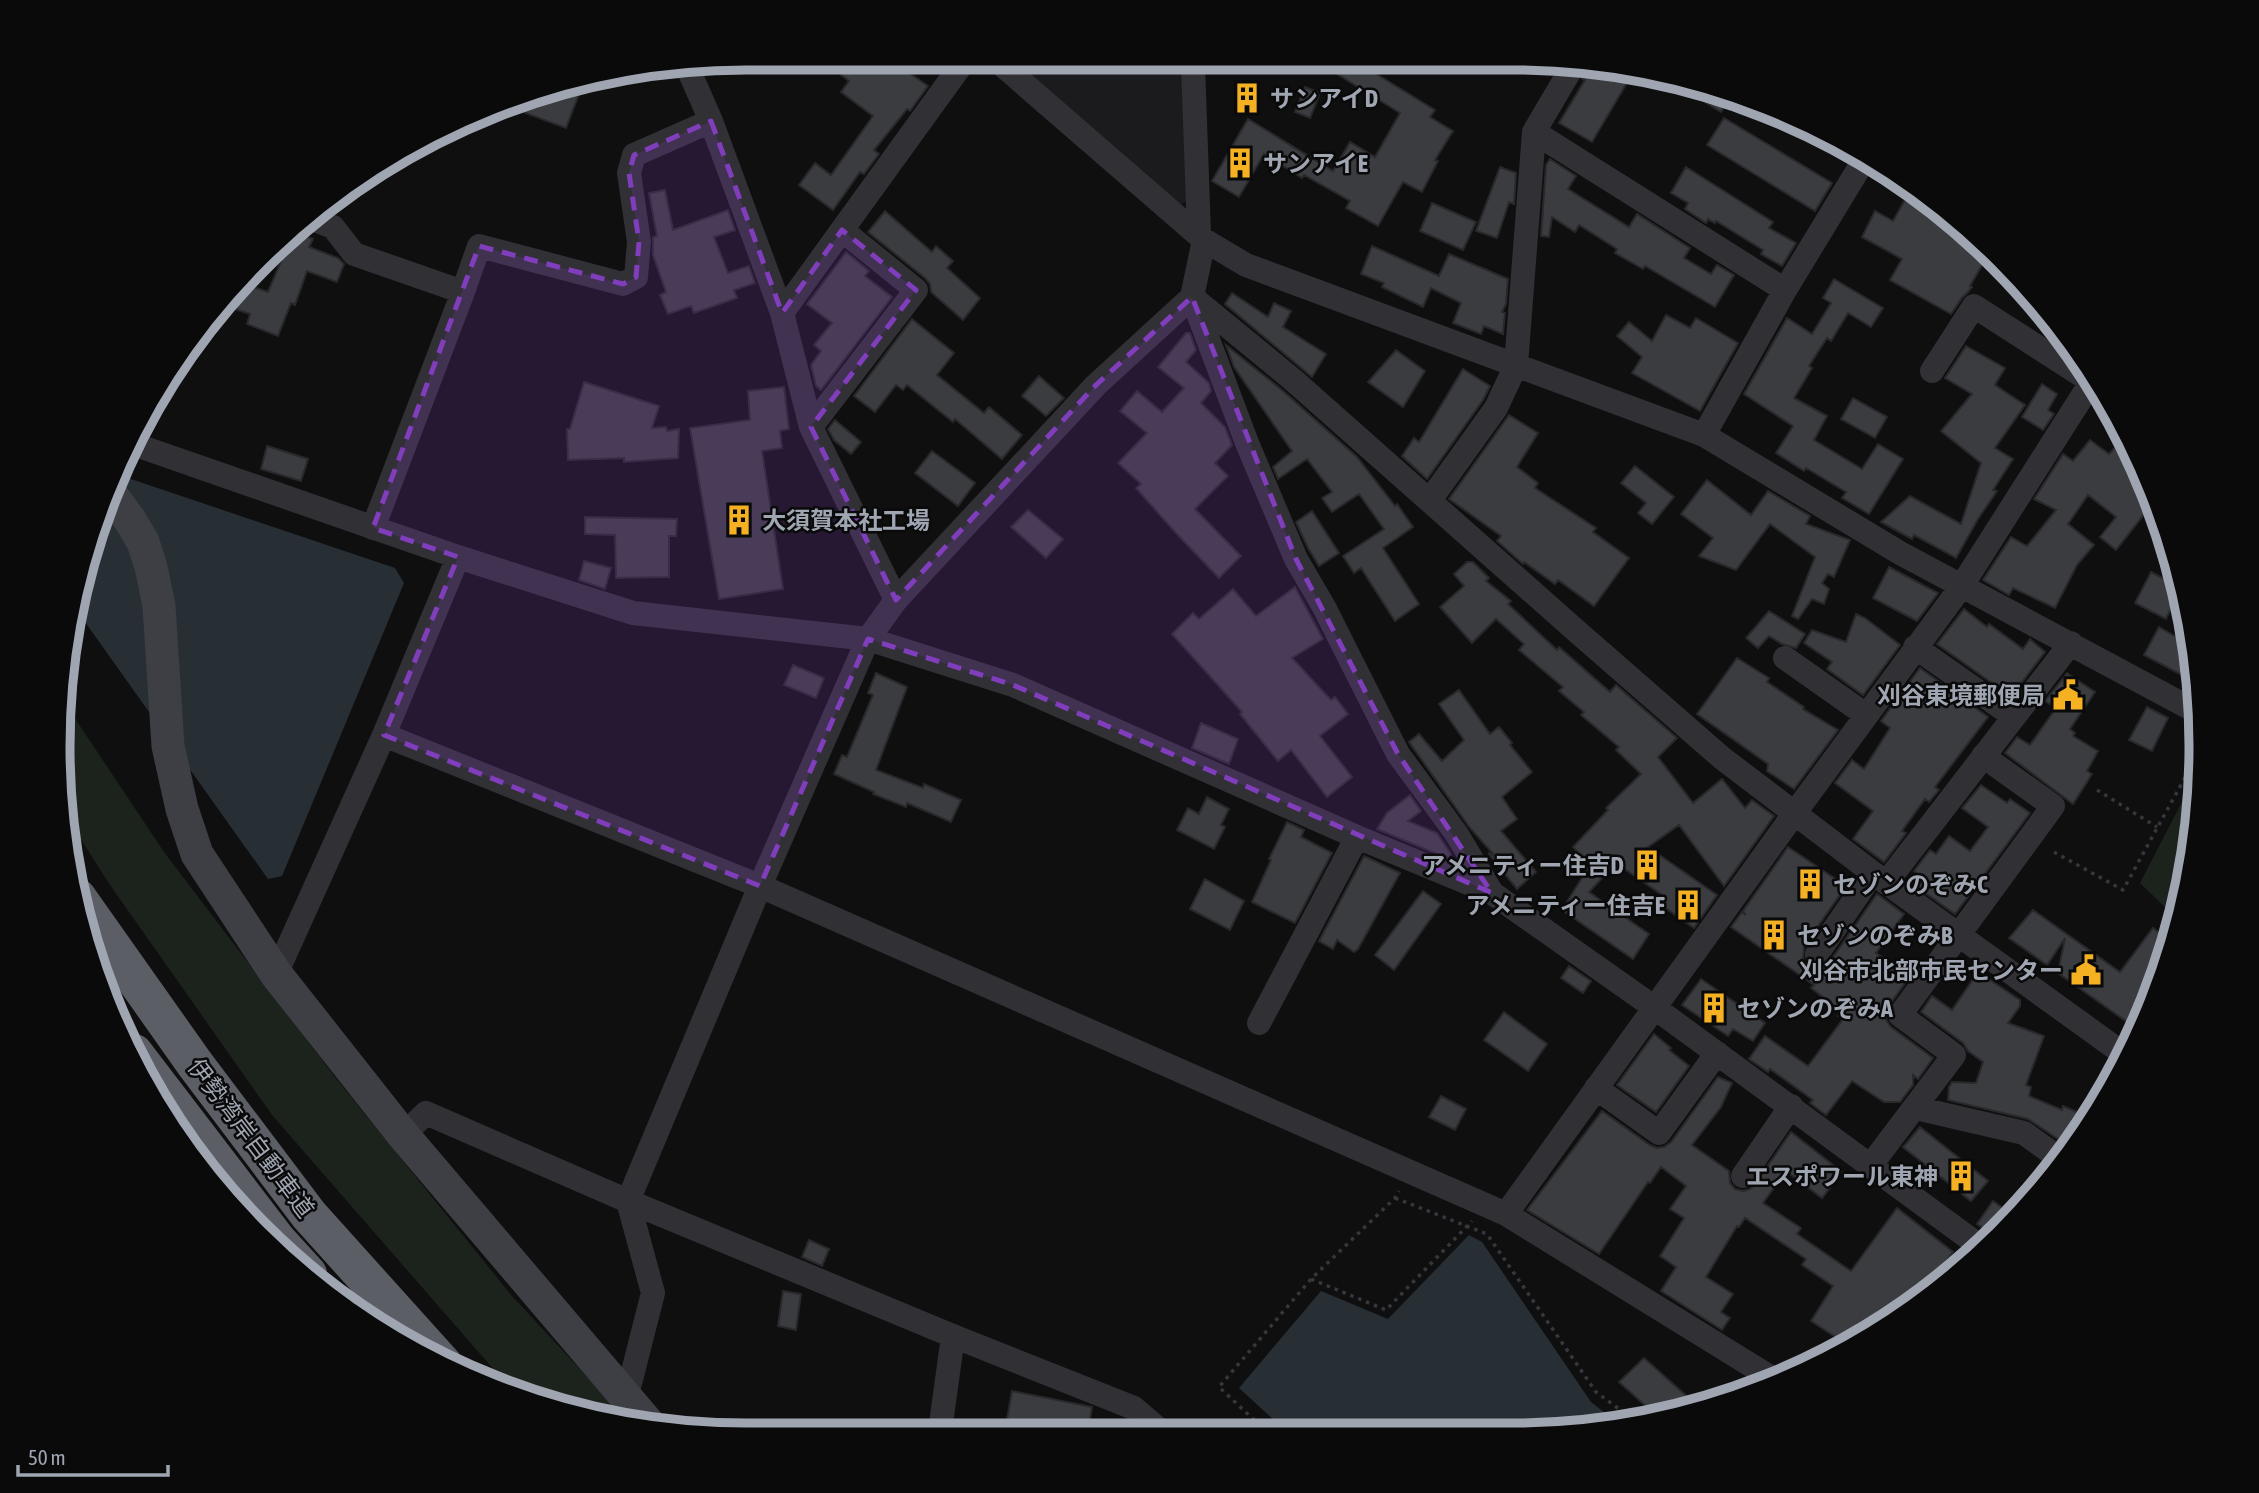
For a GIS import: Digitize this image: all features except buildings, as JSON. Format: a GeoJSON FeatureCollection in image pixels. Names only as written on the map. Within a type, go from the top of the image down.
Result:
{"type":"FeatureCollection","features":[{"type":"Feature","properties":{"kind":"highway","name":"伊勢湾岸自動車道"},"geometry":{"type":"LineString","coordinates":[[92,919],[195,1064],[309,1215],[420,1339]]}},
{"type":"Feature","properties":{"kind":"highway","name":"伊勢湾岸自動車道"},"geometry":{"type":"LineString","coordinates":[[171,1102],[260,1216]]}},
{"type":"Feature","properties":{"kind":"street"},"geometry":{"type":"LineString","coordinates":[[782,313],[958,70]]}},
{"type":"Feature","properties":{"kind":"street"},"geometry":{"type":"LineString","coordinates":[[1008,70],[1202,237],[1246,265],[1703,435],[1900,553],[2188,707]]}},
{"type":"Feature","properties":{"kind":"street"},"geometry":{"type":"LineString","coordinates":[[1193,70],[1202,237],[1192,297],[1247,443],[1296,559],[1324,607],[1398,754],[1456,833],[1492,893]]}},
{"type":"Feature","properties":{"kind":"street"},"geometry":{"type":"LineString","coordinates":[[690,72],[711,121],[782,313],[811,427],[896,600]]}},
{"type":"Feature","properties":{"kind":"street"},"geometry":{"type":"LineString","coordinates":[[1430,500],[1496,408],[1516,365],[1534,132],[1569,72]]}},
{"type":"Feature","properties":{"kind":"street"},"geometry":{"type":"LineString","coordinates":[[373,528],[479,246],[623,284],[636,277],[639,242],[629,173],[634,155],[711,121]]}},
{"type":"Feature","properties":{"kind":"street"},"geometry":{"type":"LineString","coordinates":[[1534,132],[1785,290]]}},
{"type":"Feature","properties":{"kind":"street"},"geometry":{"type":"LineString","coordinates":[[1703,435],[1785,290],[1860,167]]}},
{"type":"Feature","properties":{"kind":"street"},"geometry":{"type":"LineString","coordinates":[[320,222],[333,227],[354,254],[463,292]]}},
{"type":"Feature","properties":{"kind":"street"},"geometry":{"type":"LineString","coordinates":[[811,427],[916,290],[842,230]]}},
{"type":"Feature","properties":{"kind":"street"},"geometry":{"type":"LineString","coordinates":[[1192,297],[1292,379],[1682,723],[1794,814],[1879,878],[2117,1049]]}},
{"type":"Feature","properties":{"kind":"street"},"geometry":{"type":"LineString","coordinates":[[626,1399],[653,1293],[628,1201],[760,886],[868,639],[896,600],[1096,385],[1192,297]]}},
{"type":"Feature","properties":{"kind":"street"},"geometry":{"type":"LineString","coordinates":[[1932,371],[1974,306],[2074,370]]}},
{"type":"Feature","properties":{"kind":"street"},"geometry":{"type":"LineString","coordinates":[[1498,1210],[1596,1088],[1961,586],[2087,390]]}},
{"type":"Feature","properties":{"kind":"street"},"geometry":{"type":"LineString","coordinates":[[140,447],[458,557],[633,612],[868,639],[1013,685],[1357,837],[1492,893],[1655,1008],[1973,1241]]}},
{"type":"Feature","properties":{"kind":"street"},"geometry":{"type":"LineString","coordinates":[[116,501],[143,542],[151,567],[159,606],[168,746],[197,854],[276,974],[403,1135],[639,1414]]}},
{"type":"Feature","properties":{"kind":"street"},"geometry":{"type":"LineString","coordinates":[[276,974],[384,735],[458,557]]}},
{"type":"Feature","properties":{"kind":"street"},"geometry":{"type":"LineString","coordinates":[[1817,954],[1983,756],[2071,643]]}},
{"type":"Feature","properties":{"kind":"street"},"geometry":{"type":"LineString","coordinates":[[1915,647],[2013,716]]}},
{"type":"Feature","properties":{"kind":"street"},"geometry":{"type":"LineString","coordinates":[[1785,658],[1866,715]]}},
{"type":"Feature","properties":{"kind":"street"},"geometry":{"type":"LineString","coordinates":[[384,735],[760,886],[1498,1210],[1765,1374]]}},
{"type":"Feature","properties":{"kind":"street"},"geometry":{"type":"LineString","coordinates":[[1871,1165],[1954,1055],[1900,1015],[2053,806],[1983,756]]}},
{"type":"Feature","properties":{"kind":"street"},"geometry":{"type":"LineString","coordinates":[[1259,1023],[1357,837]]}},
{"type":"Feature","properties":{"kind":"street"},"geometry":{"type":"LineString","coordinates":[[1596,1088],[1659,1133],[1717,1053]]}},
{"type":"Feature","properties":{"kind":"street"},"geometry":{"type":"LineString","coordinates":[[1743,1177],[1791,1107]]}},
{"type":"Feature","properties":{"kind":"street"},"geometry":{"type":"LineString","coordinates":[[1916,1108],[2024,1133],[2052,1153]]}},
{"type":"Feature","properties":{"kind":"street"},"geometry":{"type":"LineString","coordinates":[[403,1135],[426,1113],[628,1201],[953,1336],[1135,1408],[1152,1423]]}},
{"type":"Feature","properties":{"kind":"street"},"geometry":{"type":"LineString","coordinates":[[941,1423],[953,1336]]}},
{"type":"Feature","properties":{"kind":"path"},"geometry":{"type":"LineString","coordinates":[[2054,852],[2123,890],[2188,771]]}},
{"type":"Feature","properties":{"kind":"path"},"geometry":{"type":"LineString","coordinates":[[2097,790],[2157,827]]}},
{"type":"Feature","properties":{"kind":"path"},"geometry":{"type":"LineString","coordinates":[[1257,1423],[1219,1388],[1311,1279],[1395,1198],[1412,1172]]}},
{"type":"Feature","properties":{"kind":"path"},"geometry":{"type":"LineString","coordinates":[[1395,1198],[1487,1234],[1596,1392],[1624,1413]]}},
{"type":"Feature","properties":{"kind":"path"},"geometry":{"type":"LineString","coordinates":[[1311,1279],[1386,1310],[1467,1226],[1498,1210]]}},
{"type":"Feature","properties":{"kind":"highlighted area"},"geometry":{"type":"Polygon","coordinates":[[[711,121],[782,313],[842,230],[916,290],[811,427],[896,600],[1096,385],[1192,297],[1296,559],[1398,754],[1492,893],[1013,685],[868,639],[760,886],[384,735],[458,557],[373,528],[479,246],[623,284],[636,277],[639,242],[629,173],[634,155],[711,121]]]}},
{"type":"Feature","properties":{"kind":"shaded area"},"geometry":{"type":"Polygon","coordinates":[[[1021,70],[1186,70],[1191,199],[1178,206],[1021,70]]]}},
{"type":"Feature","properties":{"kind":"shaded area"},"geometry":{"type":"Polygon","coordinates":[[[126,477],[395,568],[404,583],[282,876],[268,879],[82,618],[93,571],[126,477]]]}},
{"type":"Feature","properties":{"kind":"shaded area"},"geometry":{"type":"Polygon","coordinates":[[[71,712],[164,852],[335,1077],[512,1296],[618,1411],[529,1387],[502,1377],[495,1371],[272,1115],[110,885],[76,831],[71,791],[71,712]]]}},
{"type":"Feature","properties":{"kind":"shaded area"},"geometry":{"type":"Polygon","coordinates":[[[2185,796],[2187,798],[2183,835],[2169,911],[2140,883],[2185,796]]]}},
{"type":"Feature","properties":{"kind":"shaded area"},"geometry":{"type":"Polygon","coordinates":[[[1469,1235],[1482,1242],[1591,1402],[1609,1416],[1557,1422],[1512,1423],[1277,1423],[1239,1388],[1321,1291],[1388,1319],[1469,1235]]]}},
{"type":"Feature","properties":{"kind":"place","name":"サンアイD"},"geometry":{"type":"Point","coordinates":[1247,98]}},
{"type":"Feature","properties":{"kind":"place","name":"サンアイE"},"geometry":{"type":"Point","coordinates":[1240,163]}},
{"type":"Feature","properties":{"kind":"place","name":"大須賀本社工場"},"geometry":{"type":"Point","coordinates":[739,520]}},
{"type":"Feature","properties":{"kind":"place","name":"刈谷東境郵便局"},"geometry":{"type":"Point","coordinates":[2068,695]}},
{"type":"Feature","properties":{"kind":"place","name":"アメニティー住吉D"},"geometry":{"type":"Point","coordinates":[1647,865]}},
{"type":"Feature","properties":{"kind":"place","name":"セゾンのぞみC"},"geometry":{"type":"Point","coordinates":[1810,884]}},
{"type":"Feature","properties":{"kind":"place","name":"アメニティー住吉E"},"geometry":{"type":"Point","coordinates":[1688,905]}},
{"type":"Feature","properties":{"kind":"place","name":"セゾンのぞみB"},"geometry":{"type":"Point","coordinates":[1774,935]}},
{"type":"Feature","properties":{"kind":"place","name":"刈谷市北部市民センター"},"geometry":{"type":"Point","coordinates":[2086,970]}},
{"type":"Feature","properties":{"kind":"place","name":"セゾンのぞみA"},"geometry":{"type":"Point","coordinates":[1714,1008]}},
{"type":"Feature","properties":{"kind":"place","name":"エスポワール東神"},"geometry":{"type":"Point","coordinates":[1961,1176]}}]}
